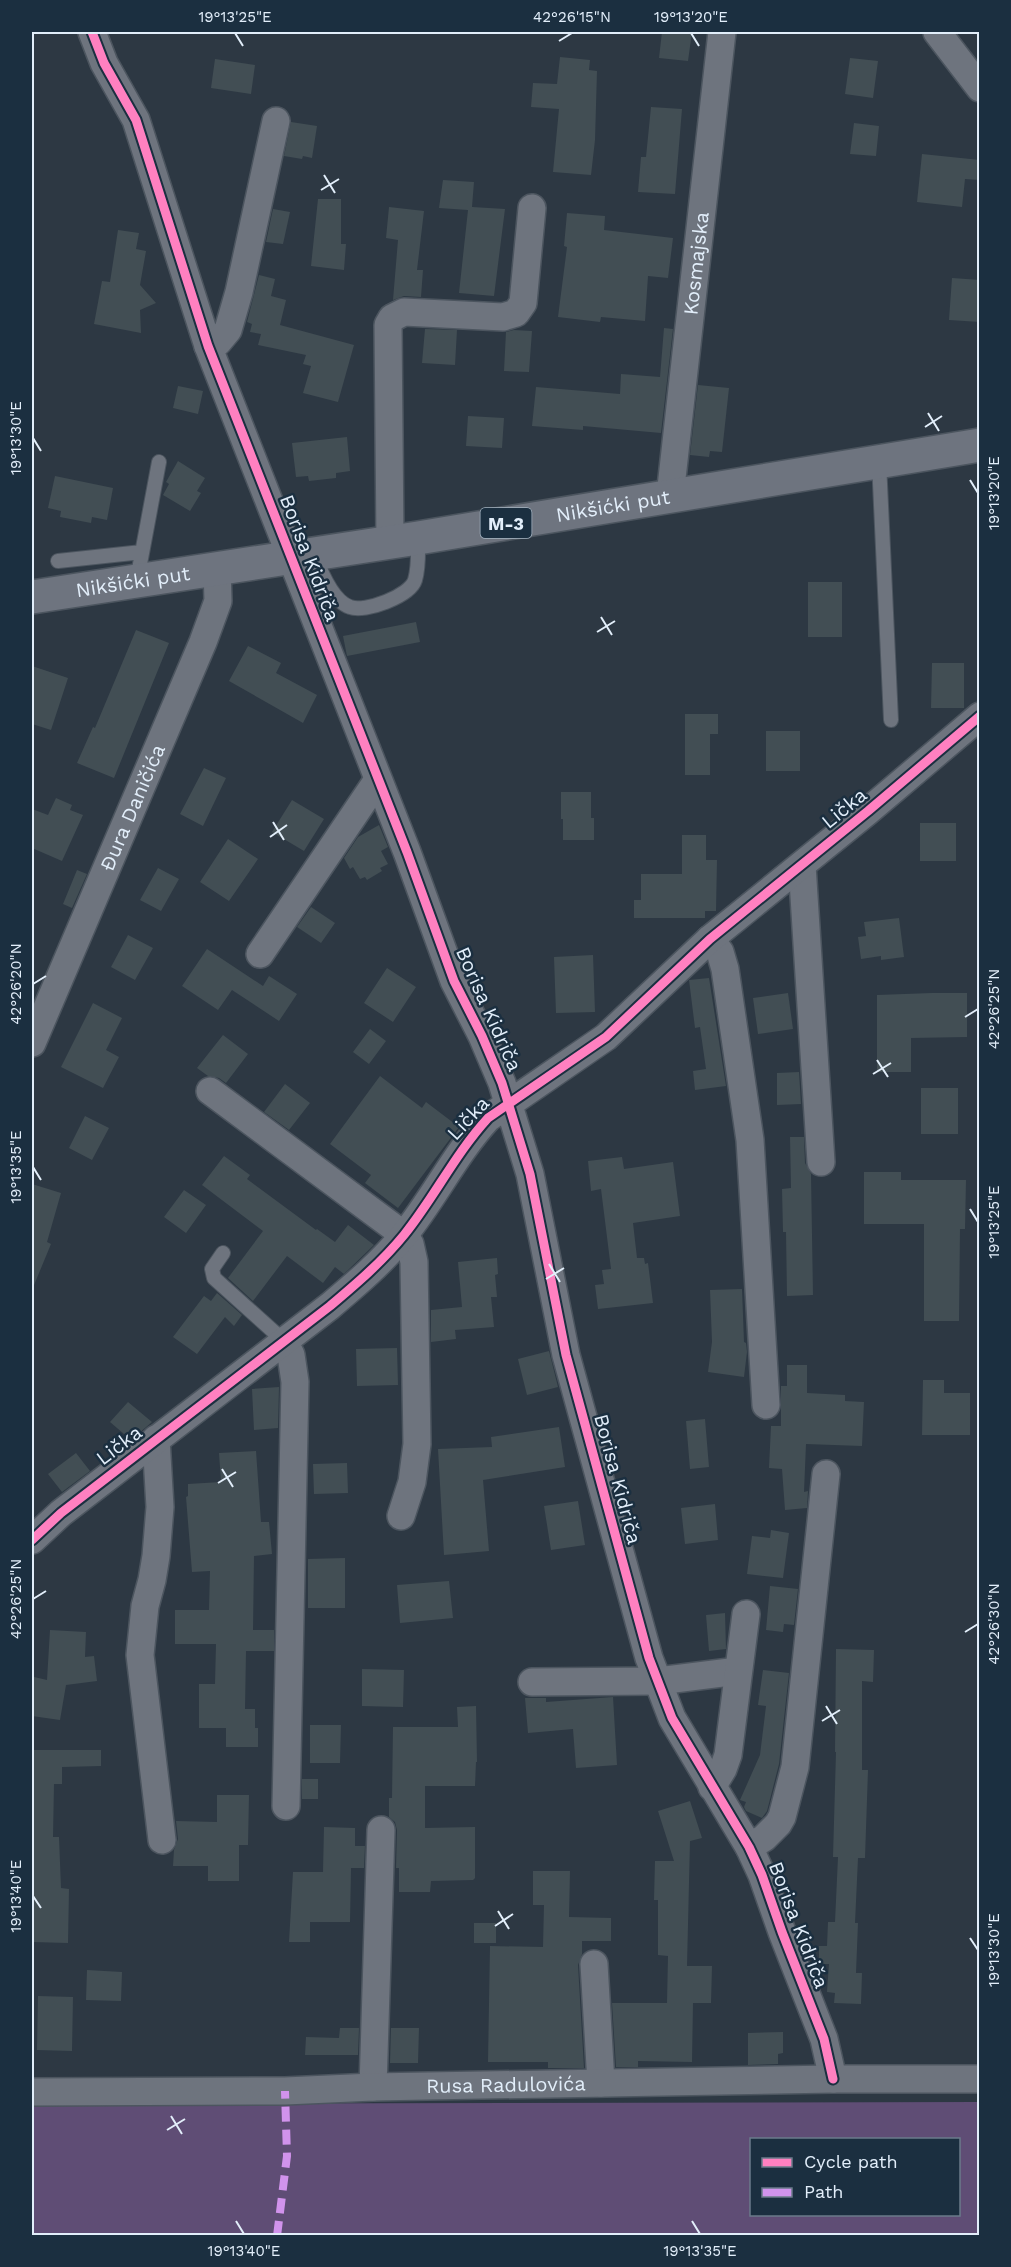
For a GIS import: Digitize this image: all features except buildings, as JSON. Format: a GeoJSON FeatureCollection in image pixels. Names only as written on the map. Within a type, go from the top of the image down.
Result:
{"type":"FeatureCollection","features":[{"type":"Feature","properties":{"kind":"main road","name":"Nikšićki put"},"geometry":{"type":"LineString","coordinates":[[32,597],[139,567],[217,569],[980,445]]}},
{"type":"Feature","properties":{"kind":"street","name":"Borisa Kidriča"},"geometry":{"type":"LineString","coordinates":[[92,32],[104,63],[136,120],[208,346],[302,555],[377,781],[407,852],[454,981],[482,1036],[508,1102],[530,1174],[566,1355],[646,1647],[658,1682],[672,1718],[749,1847],[762,1875],[824,2039],[833,2079]]}},
{"type":"Feature","properties":{"kind":"street","name":"Kosmajska"},"geometry":{"type":"LineString","coordinates":[[670,496],[722,32]]}},
{"type":"Feature","properties":{"kind":"street"},"geometry":{"type":"LineString","coordinates":[[937,32],[980,88]]}},
{"type":"Feature","properties":{"kind":"street"},"geometry":{"type":"LineString","coordinates":[[208,346],[222,338],[231,320],[276,120]]}},
{"type":"Feature","properties":{"kind":"street"},"geometry":{"type":"LineString","coordinates":[[404,540],[388,325],[392,318],[404,312],[504,317],[516,313],[524,303],[532,208]]}},
{"type":"Feature","properties":{"kind":"street","name":"Đura Daničića"},"geometry":{"type":"LineString","coordinates":[[32,1042],[203,642],[218,601],[217,569]]}},
{"type":"Feature","properties":{"kind":"street","name":"Lička"},"geometry":{"type":"LineString","coordinates":[[32,1540],[61,1512],[369,1273],[404,1235],[474,1134],[488,1118],[508,1102],[606,1037],[710,939],[976,728]]}},
{"type":"Feature","properties":{"kind":"street"},"geometry":{"type":"LineString","coordinates":[[260,954],[377,781]]}},
{"type":"Feature","properties":{"kind":"street"},"geometry":{"type":"LineString","coordinates":[[802,865],[821,1162]]}},
{"type":"Feature","properties":{"kind":"street"},"geometry":{"type":"LineString","coordinates":[[710,939],[720,952],[725,969],[750,1140],[766,1405]]}},
{"type":"Feature","properties":{"kind":"street"},"geometry":{"type":"LineString","coordinates":[[210,1091],[404,1235],[410,1244],[414,1263],[417,1444],[412,1482],[401,1516]]}},
{"type":"Feature","properties":{"kind":"street"},"geometry":{"type":"LineString","coordinates":[[284,1341],[291,1355],[295,1382],[286,1806]]}},
{"type":"Feature","properties":{"kind":"street"},"geometry":{"type":"LineString","coordinates":[[156,1439],[160,1507],[156,1556],[145,1606],[140,1655],[162,1840]]}},
{"type":"Feature","properties":{"kind":"street"},"geometry":{"type":"LineString","coordinates":[[749,1847],[764,1838],[778,1824],[782,1817],[795,1767],[826,1474]]}},
{"type":"Feature","properties":{"kind":"street"},"geometry":{"type":"LineString","coordinates":[[712,1787],[728,1755],[746,1614]]}},
{"type":"Feature","properties":{"kind":"street"},"geometry":{"type":"LineString","coordinates":[[532,1682],[658,1682],[738,1671]]}},
{"type":"Feature","properties":{"kind":"street"},"geometry":{"type":"LineString","coordinates":[[373,2087],[381,1830]]}},
{"type":"Feature","properties":{"kind":"street"},"geometry":{"type":"LineString","coordinates":[[594,1964],[601,2083]]}},
{"type":"Feature","properties":{"kind":"street","name":"Rusa Radulovića"},"geometry":{"type":"LineString","coordinates":[[32,2092],[285,2091],[601,2083],[980,2079]]}},
{"type":"Feature","properties":{"kind":"lane"},"geometry":{"type":"LineString","coordinates":[[58,561],[139,567],[159,462]]}},
{"type":"Feature","properties":{"kind":"lane"},"geometry":{"type":"LineString","coordinates":[[879,462],[891,720]]}},
{"type":"Feature","properties":{"kind":"lane"},"geometry":{"type":"LineString","coordinates":[[302,555],[332,592],[349,607],[370,608],[403,595],[415,582],[404,540]]}},
{"type":"Feature","properties":{"kind":"lane"},"geometry":{"type":"LineString","coordinates":[[223,1253],[212,1269],[214,1278],[284,1341]]}},
{"type":"Feature","properties":{"kind":"shaded area"},"geometry":{"type":"Polygon","coordinates":[[[979,2102],[979,2235],[32,2235],[32,2104],[979,2102]]]}},
{"type":"Feature","properties":{"kind":"marked path"},"geometry":{"type":"LineString","coordinates":[[277,2236],[287,2156],[285,2091]]}},
{"type":"Feature","properties":{"kind":"cycle path"},"geometry":{"type":"LineString","coordinates":[[92,32],[104,63],[136,120],[208,346],[407,852],[454,981],[482,1036],[502,1083],[530,1174],[566,1355],[649,1658],[672,1718],[749,1847],[762,1875],[824,2039],[833,2079]]}},
{"type":"Feature","properties":{"kind":"cycle path"},"geometry":{"type":"LineString","coordinates":[[32,1540],[61,1513],[330,1306],[368,1272],[404,1235],[465,1146],[488,1118],[606,1037],[710,939],[868,811],[980,716]]}}]}
